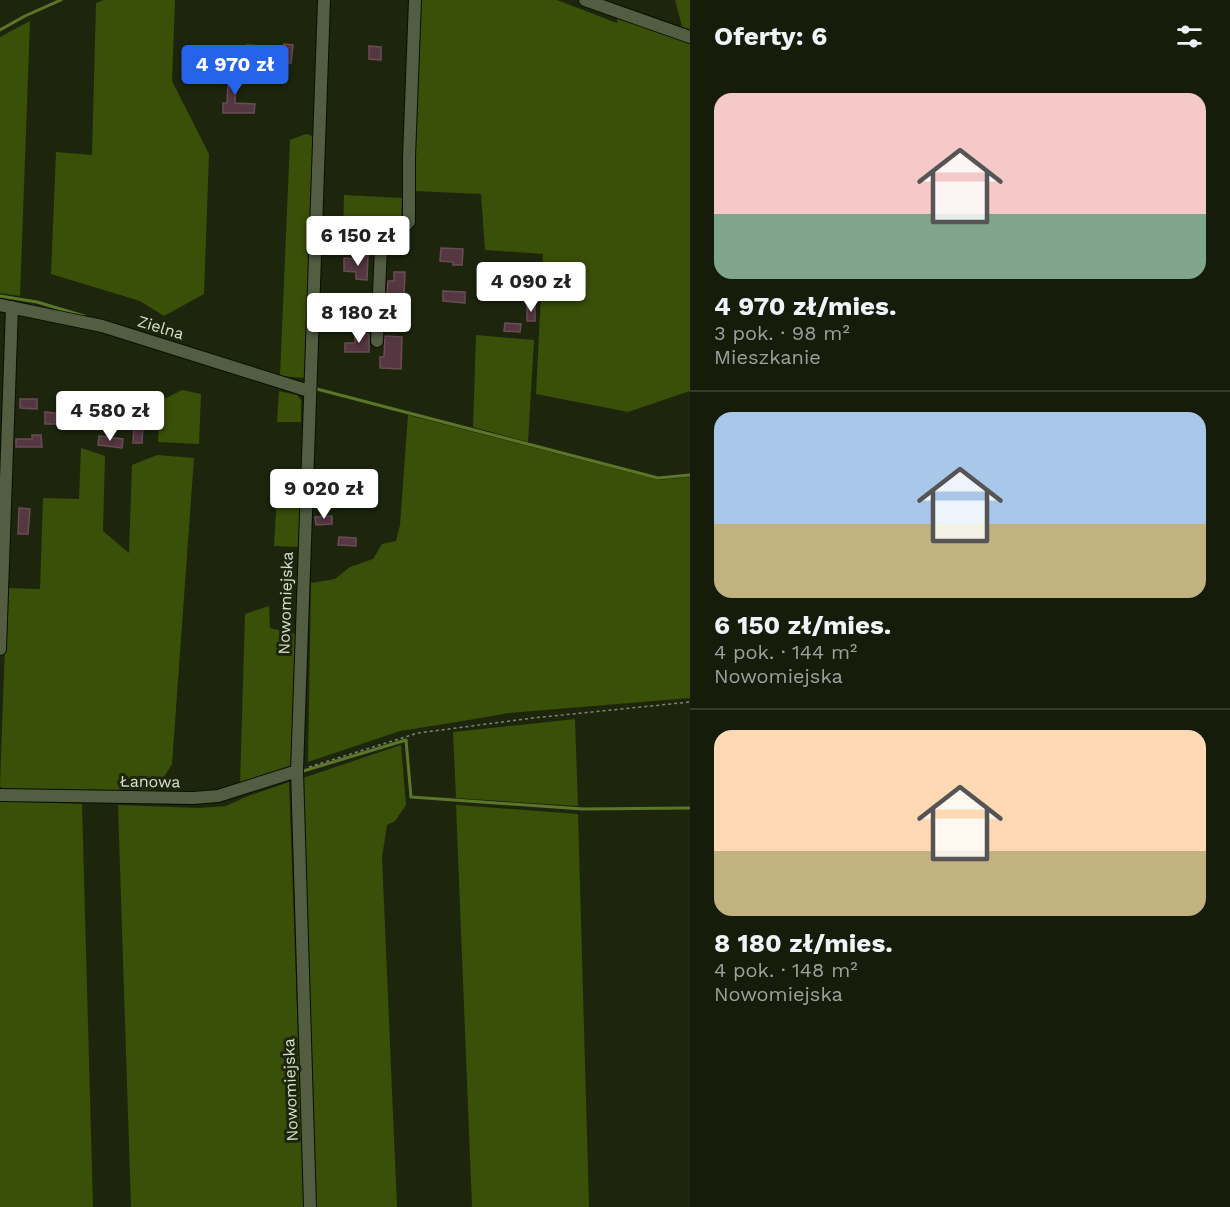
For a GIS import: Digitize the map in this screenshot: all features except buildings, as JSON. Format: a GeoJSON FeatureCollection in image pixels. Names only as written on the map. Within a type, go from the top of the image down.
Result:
{"type":"FeatureCollection","features":[{"type":"Feature","properties":{"kind":"street","name":"Nowomiejska"},"geometry":{"type":"LineString","coordinates":[[310,1207],[297,774],[324,0]]}},
{"type":"Feature","properties":{"kind":"street"},"geometry":{"type":"LineString","coordinates":[[377,341],[381,246],[409,222],[415,0]]}},
{"type":"Feature","properties":{"kind":"street"},"geometry":{"type":"LineString","coordinates":[[585,0],[690,36]]}},
{"type":"Feature","properties":{"kind":"street","name":"Zielna"},"geometry":{"type":"LineString","coordinates":[[6,307],[102,326],[309,387]]}},
{"type":"Feature","properties":{"kind":"street"},"geometry":{"type":"LineString","coordinates":[[0,649],[6,307]]}},
{"type":"Feature","properties":{"kind":"street","name":"Łanowa"},"geometry":{"type":"LineString","coordinates":[[1,794],[193,798],[218,796],[297,774]]}},
{"type":"Feature","properties":{"kind":"path"},"geometry":{"type":"LineString","coordinates":[[297,774],[418,733],[533,718],[690,702]]}},
{"type":"Feature","properties":{"kind":"green space"},"geometry":{"type":"Polygon","coordinates":[[[104,0],[175,0],[172,81],[209,154],[204,294],[164,316],[140,301],[51,274],[56,152],[92,155],[96,3],[104,0]]]}},
{"type":"Feature","properties":{"kind":"green space"},"geometry":{"type":"Polygon","coordinates":[[[420,0],[557,0],[617,23],[618,16],[690,41],[690,391],[628,412],[536,394],[543,254],[485,250],[481,194],[414,191],[420,0]]]}},
{"type":"Feature","properties":{"kind":"green space"},"geometry":{"type":"Polygon","coordinates":[[[675,0],[690,0],[690,35],[683,30],[675,0]]]}},
{"type":"Feature","properties":{"kind":"green space"},"geometry":{"type":"Polygon","coordinates":[[[30,21],[20,296],[0,293],[0,37],[30,21]]]}},
{"type":"Feature","properties":{"kind":"green space"},"geometry":{"type":"Polygon","coordinates":[[[306,134],[315,137],[305,378],[280,376],[290,140],[306,134]]]}},
{"type":"Feature","properties":{"kind":"green space"},"geometry":{"type":"Polygon","coordinates":[[[344,195],[402,198],[401,224],[390,235],[343,233],[344,195]]]}},
{"type":"Feature","properties":{"kind":"green space"},"geometry":{"type":"Polygon","coordinates":[[[476,335],[534,340],[528,442],[473,427],[476,335]]]}},
{"type":"Feature","properties":{"kind":"green space"},"geometry":{"type":"Polygon","coordinates":[[[182,390],[201,394],[199,444],[158,442],[160,401],[182,390]]]}},
{"type":"Feature","properties":{"kind":"green space"},"geometry":{"type":"Polygon","coordinates":[[[279,391],[297,395],[301,400],[301,422],[277,422],[279,391]]]}},
{"type":"Feature","properties":{"kind":"green space"},"geometry":{"type":"Polygon","coordinates":[[[408,415],[659,480],[690,477],[690,698],[509,713],[400,731],[308,762],[311,583],[335,579],[350,567],[373,559],[382,544],[396,541],[400,525],[408,415]]]}},
{"type":"Feature","properties":{"kind":"green space"},"geometry":{"type":"Polygon","coordinates":[[[81,448],[105,456],[103,531],[129,553],[132,465],[157,455],[194,458],[172,764],[153,795],[4,792],[0,786],[5,645],[4,588],[40,589],[43,498],[79,499],[81,448]]]}},
{"type":"Feature","properties":{"kind":"green space"},"geometry":{"type":"Polygon","coordinates":[[[300,493],[299,547],[274,546],[277,494],[300,493]]]}},
{"type":"Feature","properties":{"kind":"green space"},"geometry":{"type":"Polygon","coordinates":[[[269,606],[270,628],[295,634],[291,768],[240,786],[245,614],[269,606]]]}},
{"type":"Feature","properties":{"kind":"green space"},"geometry":{"type":"Polygon","coordinates":[[[575,719],[578,806],[456,798],[453,732],[575,719]]]}},
{"type":"Feature","properties":{"kind":"green space"},"geometry":{"type":"Polygon","coordinates":[[[401,745],[406,805],[395,821],[387,825],[382,857],[397,1207],[316,1207],[303,778],[401,745]]]}},
{"type":"Feature","properties":{"kind":"green space"},"geometry":{"type":"Polygon","coordinates":[[[289,782],[304,1207],[131,1207],[118,805],[199,808],[226,806],[289,782]]]}},
{"type":"Feature","properties":{"kind":"green space"},"geometry":{"type":"Polygon","coordinates":[[[0,801],[82,804],[93,1207],[0,1207],[0,801]]]}},
{"type":"Feature","properties":{"kind":"green space"},"geometry":{"type":"Polygon","coordinates":[[[456,805],[578,814],[589,1207],[472,1207],[456,805]]]}},
{"type":"Feature","properties":{"kind":"waterway"},"geometry":{"type":"LineString","coordinates":[[0,30],[61,0]]}},
{"type":"Feature","properties":{"kind":"waterway"},"geometry":{"type":"LineString","coordinates":[[0,296],[37,302],[84,316]]}},
{"type":"Feature","properties":{"kind":"waterway"},"geometry":{"type":"LineString","coordinates":[[313,388],[658,478],[690,475]]}},
{"type":"Feature","properties":{"kind":"waterway"},"geometry":{"type":"LineString","coordinates":[[300,772],[406,740],[411,797],[583,809],[690,808]]}}]}
